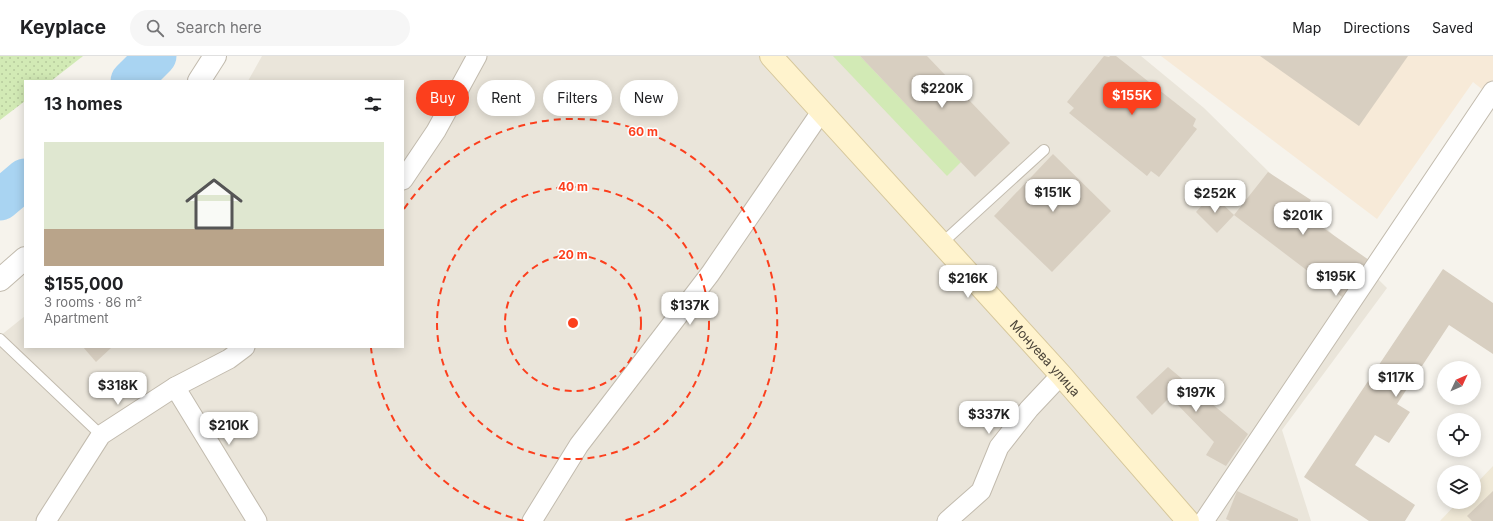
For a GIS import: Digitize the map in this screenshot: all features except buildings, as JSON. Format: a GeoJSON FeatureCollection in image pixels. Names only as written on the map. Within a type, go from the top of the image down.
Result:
{"type":"FeatureCollection","features":[{"type":"Feature","properties":{"kind":"main road","name":"Монуева улица"},"geometry":{"type":"LineString","coordinates":[[771,56],[1061,375],[1180,517]]}},
{"type":"Feature","properties":{"kind":"street"},"geometry":{"type":"LineString","coordinates":[[200,80],[215,56]]}},
{"type":"Feature","properties":{"kind":"street"},"geometry":{"type":"LineString","coordinates":[[404,179],[436,131],[476,56]]}},
{"type":"Feature","properties":{"kind":"street"},"geometry":{"type":"LineString","coordinates":[[1204,521],[1493,91]]}},
{"type":"Feature","properties":{"kind":"street"},"geometry":{"type":"LineString","coordinates":[[532,521],[579,445],[710,274],[821,112]]}},
{"type":"Feature","properties":{"kind":"street"},"geometry":{"type":"LineString","coordinates":[[0,280],[24,259]]}},
{"type":"Feature","properties":{"kind":"street"},"geometry":{"type":"LineString","coordinates":[[46,521],[101,435],[175,387],[229,359],[244,348]]}},
{"type":"Feature","properties":{"kind":"street"},"geometry":{"type":"LineString","coordinates":[[947,521],[980,491],[999,447],[1029,409],[1061,375]]}},
{"type":"Feature","properties":{"kind":"street"},"geometry":{"type":"LineString","coordinates":[[175,387],[257,521]]}},
{"type":"Feature","properties":{"kind":"lane"},"geometry":{"type":"LineString","coordinates":[[942,244],[1044,150]]}},
{"type":"Feature","properties":{"kind":"lane"},"geometry":{"type":"LineString","coordinates":[[0,339],[101,435]]}},
{"type":"Feature","properties":{"kind":"shaded area"},"geometry":{"type":"Polygon","coordinates":[[[262,56],[1141,56],[1204,108],[1387,288],[1282,430],[1311,521],[0,521],[0,336],[24,317],[24,348],[404,348],[404,80],[249,80],[262,56]]]}},
{"type":"Feature","properties":{"kind":"shaded area"},"geometry":{"type":"Polygon","coordinates":[[[1161,56],[1493,56],[1493,98],[1473,82],[1377,219],[1161,56]]]}},
{"type":"Feature","properties":{"kind":"shaded area"},"geometry":{"type":"Polygon","coordinates":[[[1493,466],[1493,521],[1440,521],[1451,509],[1481,509],[1481,479],[1493,466]]]}},
{"type":"Feature","properties":{"kind":"green space"},"geometry":{"type":"Polygon","coordinates":[[[0,56],[83,56],[52,80],[24,80],[24,102],[0,120],[0,56]]]}},
{"type":"Feature","properties":{"kind":"green space"},"geometry":{"type":"Polygon","coordinates":[[[833,56],[860,56],[961,162],[947,176],[833,56]]]}},
{"type":"Feature","properties":{"kind":"waterway"},"geometry":{"type":"LineString","coordinates":[[132,80],[156,56]]}},
{"type":"Feature","properties":{"kind":"waterway"},"geometry":{"type":"LineString","coordinates":[[0,200],[24,180]]}}]}
